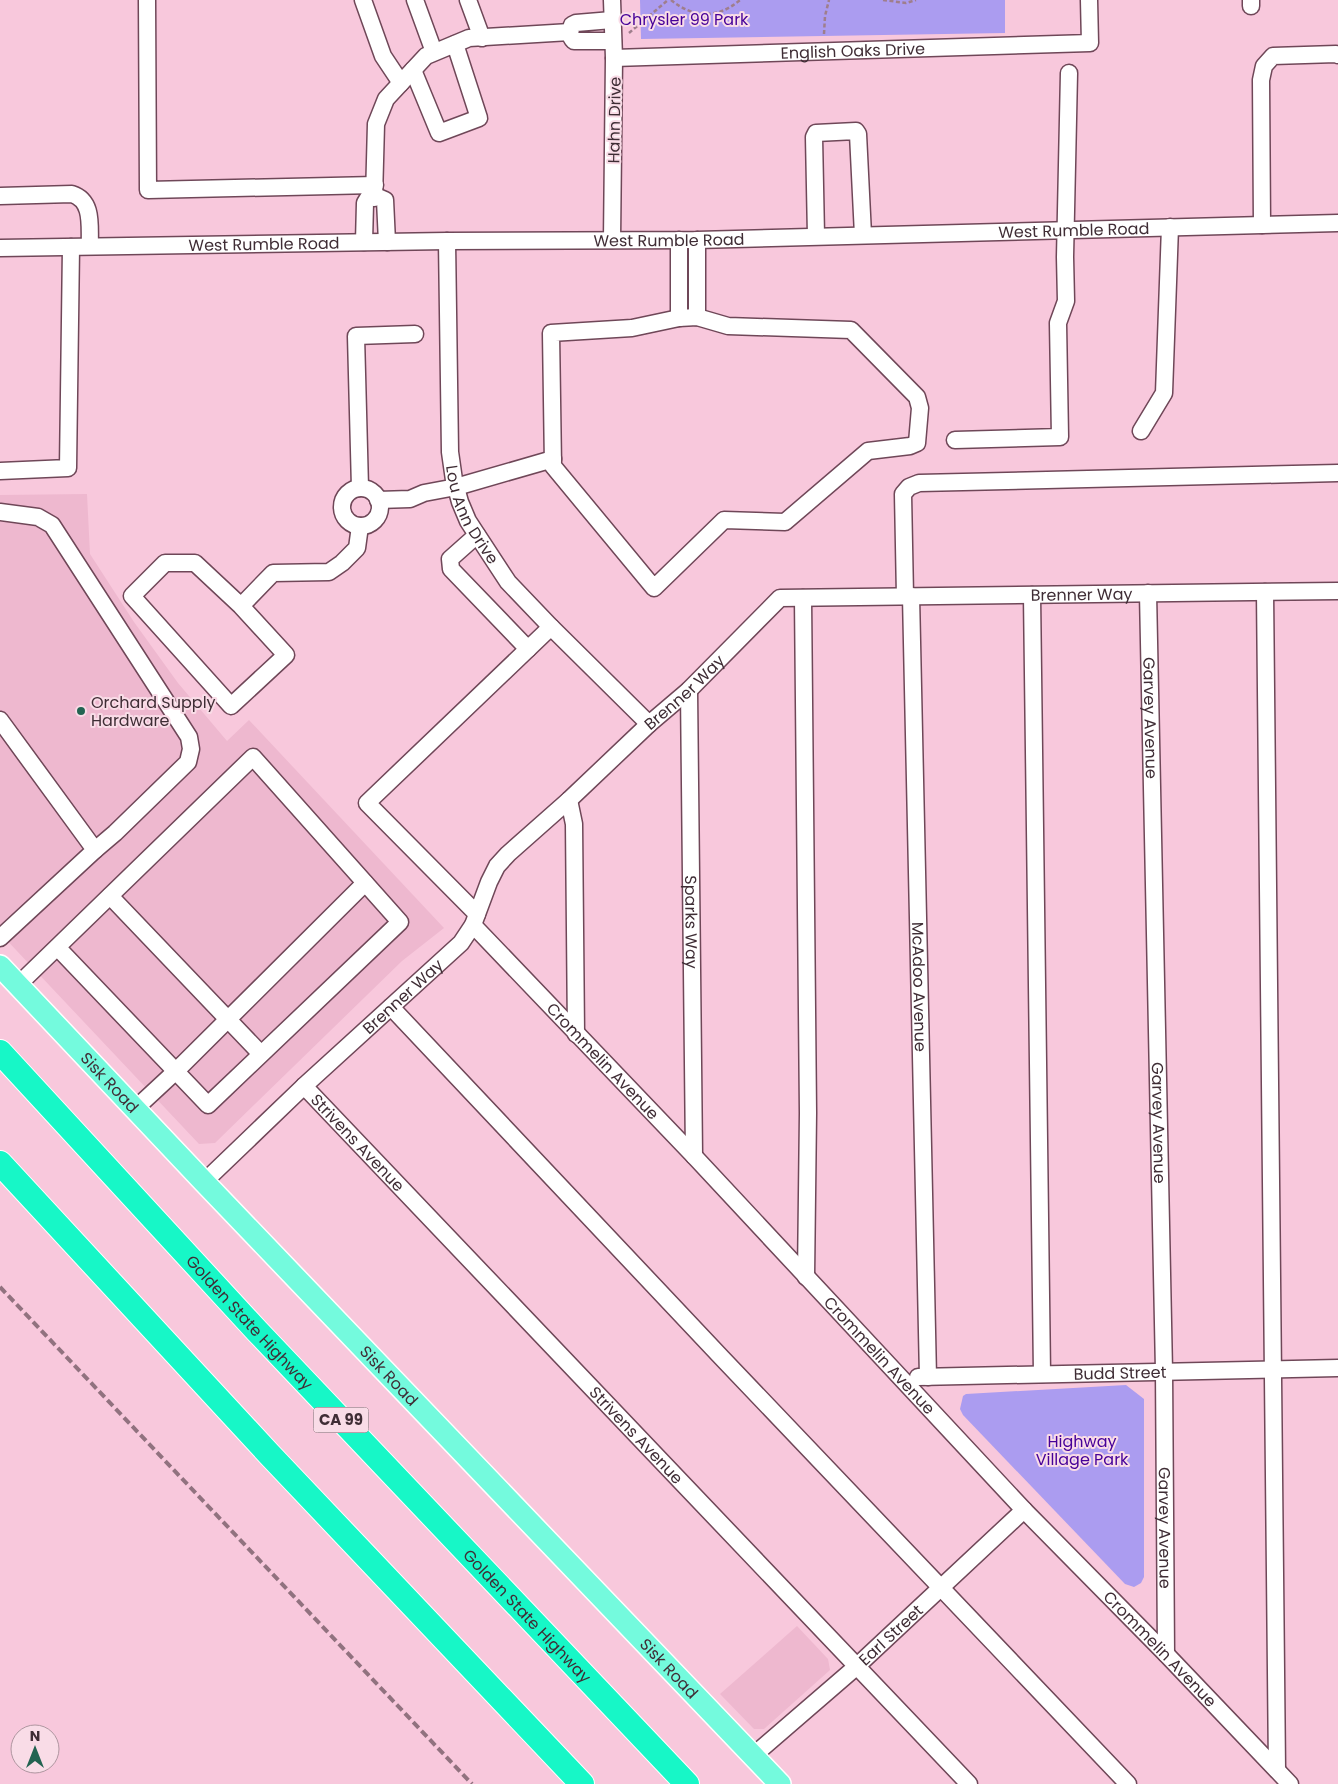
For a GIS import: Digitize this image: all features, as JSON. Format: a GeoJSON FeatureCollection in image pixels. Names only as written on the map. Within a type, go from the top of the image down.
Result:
{"type":"FeatureCollection","features":[{"type":"Feature","properties":{"kind":"highway","name":"Golden State Highway"},"geometry":{"type":"LineString","coordinates":[[0,1052],[257,1331],[687,1784]]}},
{"type":"Feature","properties":{"kind":"highway"},"geometry":{"type":"LineString","coordinates":[[0,1164],[269,1454],[582,1784]]}},
{"type":"Feature","properties":{"kind":"main road","name":"Sisk Road"},"geometry":{"type":"LineString","coordinates":[[0,966],[780,1784]]}},
{"type":"Feature","properties":{"kind":"street"},"geometry":{"type":"LineString","coordinates":[[147,0],[148,190],[374,191]]}},
{"type":"Feature","properties":{"kind":"street"},"geometry":{"type":"LineString","coordinates":[[364,0],[384,56],[400,83]]}},
{"type":"Feature","properties":{"kind":"street"},"geometry":{"type":"LineString","coordinates":[[415,0],[434,52]]}},
{"type":"Feature","properties":{"kind":"street"},"geometry":{"type":"LineString","coordinates":[[468,0],[482,38]]}},
{"type":"Feature","properties":{"kind":"street","name":"Hahn Drive"},"geometry":{"type":"LineString","coordinates":[[612,0],[612,20],[620,38],[614,58],[612,240]]}},
{"type":"Feature","properties":{"kind":"street","name":"English Oaks Drive"},"geometry":{"type":"LineString","coordinates":[[614,58],[1090,43],[1089,0]]}},
{"type":"Feature","properties":{"kind":"street"},"geometry":{"type":"LineString","coordinates":[[612,20],[576,23],[572,26],[570,37],[574,41],[620,38]]}},
{"type":"Feature","properties":{"kind":"street"},"geometry":{"type":"LineString","coordinates":[[387,242],[385,200],[378,197],[374,191],[376,124],[386,99],[426,56],[469,38],[570,32]]}},
{"type":"Feature","properties":{"kind":"street"},"geometry":{"type":"LineString","coordinates":[[413,70],[439,133],[479,118],[455,44]]}},
{"type":"Feature","properties":{"kind":"street"},"geometry":{"type":"LineString","coordinates":[[1262,225],[1261,80],[1264,66],[1273,56],[1338,55]]}},
{"type":"Feature","properties":{"kind":"street"},"geometry":{"type":"LineString","coordinates":[[955,440],[1060,436],[1058,323],[1066,301],[1065,257],[1069,73]]}},
{"type":"Feature","properties":{"kind":"street"},"geometry":{"type":"LineString","coordinates":[[816,236],[814,137],[816,133],[856,131],[858,134],[863,235]]}},
{"type":"Feature","properties":{"kind":"street"},"geometry":{"type":"LineString","coordinates":[[364,242],[365,202],[374,191]]}},
{"type":"Feature","properties":{"kind":"street"},"geometry":{"type":"LineString","coordinates":[[0,196],[72,194],[81,197],[86,204],[88,212],[90,246]]}},
{"type":"Feature","properties":{"kind":"street","name":"West Rumble Road"},"geometry":{"type":"LineString","coordinates":[[0,248],[447,240],[697,240],[1338,223]]}},
{"type":"Feature","properties":{"kind":"street"},"geometry":{"type":"LineString","coordinates":[[1141,431],[1164,393],[1170,227]]}},
{"type":"Feature","properties":{"kind":"street","name":"Lou Ann Drive"},"geometry":{"type":"LineString","coordinates":[[447,240],[450,452],[456,487],[468,521],[508,582],[649,724]]}},
{"type":"Feature","properties":{"kind":"street"},"geometry":{"type":"LineString","coordinates":[[679,240],[679,318]]}},
{"type":"Feature","properties":{"kind":"street"},"geometry":{"type":"LineString","coordinates":[[697,240],[697,317]]}},
{"type":"Feature","properties":{"kind":"street"},"geometry":{"type":"LineString","coordinates":[[0,471],[68,468],[71,247]]}},
{"type":"Feature","properties":{"kind":"street"},"geometry":{"type":"LineString","coordinates":[[697,317],[728,326],[850,330],[917,398],[920,408],[918,443],[910,446],[868,450],[785,522],[724,520],[654,588],[553,466],[551,333],[632,328],[679,318],[697,317]]}},
{"type":"Feature","properties":{"kind":"street"},"geometry":{"type":"LineString","coordinates":[[360,488],[356,336],[415,334]]}},
{"type":"Feature","properties":{"kind":"street"},"geometry":{"type":"LineString","coordinates":[[378,500],[410,498],[553,460]]}},
{"type":"Feature","properties":{"kind":"street","name":"McAdoo Avenue"},"geometry":{"type":"LineString","coordinates":[[928,1377],[904,494],[909,487],[920,483],[1338,473]]}},
{"type":"Feature","properties":{"kind":"street"},"geometry":{"type":"LineString","coordinates":[[360,488],[371,491],[378,500],[380,506],[372,523],[360,526],[348,521],[342,510],[342,504],[349,493],[360,488]]}},
{"type":"Feature","properties":{"kind":"street"},"geometry":{"type":"LineString","coordinates":[[0,512],[38,517],[52,525],[189,737],[191,749],[188,762],[115,833],[0,938]]}},
{"type":"Feature","properties":{"kind":"street"},"geometry":{"type":"LineString","coordinates":[[241,606],[273,573],[329,572],[342,563],[357,548],[360,526]]}},
{"type":"Feature","properties":{"kind":"street"},"geometry":{"type":"LineString","coordinates":[[477,535],[450,559],[451,569],[528,649],[551,627]]}},
{"type":"Feature","properties":{"kind":"street"},"geometry":{"type":"LineString","coordinates":[[165,563],[195,563],[241,606],[286,655],[231,706],[132,596],[165,563]]}},
{"type":"Feature","properties":{"kind":"street","name":"Brenner Way"},"geometry":{"type":"LineString","coordinates":[[204,1182],[304,1086],[461,943],[475,919],[497,866],[508,854],[569,800],[649,724],[689,690],[780,598],[1338,591]]}},
{"type":"Feature","properties":{"kind":"street"},"geometry":{"type":"LineString","coordinates":[[1265,592],[1277,1770]]}},
{"type":"Feature","properties":{"kind":"street","name":"Garvey Avenue"},"geometry":{"type":"LineString","coordinates":[[1148,593],[1164,1371],[1166,1654]]}},
{"type":"Feature","properties":{"kind":"street"},"geometry":{"type":"LineString","coordinates":[[1032,595],[1042,1374]]}},
{"type":"Feature","properties":{"kind":"street"},"geometry":{"type":"LineString","coordinates":[[803,598],[808,1114],[806,1277]]}},
{"type":"Feature","properties":{"kind":"street","name":"Crommelin Avenue"},"geometry":{"type":"LineString","coordinates":[[528,649],[367,803],[475,919],[576,1034],[694,1156],[1024,1510],[1166,1654],[1290,1784]]}},
{"type":"Feature","properties":{"kind":"street","name":"Sparks Way"},"geometry":{"type":"LineString","coordinates":[[689,690],[694,1156]]}},
{"type":"Feature","properties":{"kind":"street"},"geometry":{"type":"LineString","coordinates":[[1,725],[95,850]]}},
{"type":"Feature","properties":{"kind":"street"},"geometry":{"type":"LineString","coordinates":[[18,985],[57,947],[110,896],[253,757],[400,922],[208,1105],[57,947]]}},
{"type":"Feature","properties":{"kind":"street"},"geometry":{"type":"LineString","coordinates":[[569,800],[574,824],[576,1034]]}},
{"type":"Feature","properties":{"kind":"street"},"geometry":{"type":"LineString","coordinates":[[135,1109],[176,1071],[365,883]]}},
{"type":"Feature","properties":{"kind":"street"},"geometry":{"type":"LineString","coordinates":[[110,896],[261,1054]]}},
{"type":"Feature","properties":{"kind":"street"},"geometry":{"type":"LineString","coordinates":[[391,1007],[728,1365],[1128,1784]]}},
{"type":"Feature","properties":{"kind":"street","name":"Strivens Avenue"},"geometry":{"type":"LineString","coordinates":[[304,1086],[969,1784]]}},
{"type":"Feature","properties":{"kind":"street","name":"Budd Street"},"geometry":{"type":"LineString","coordinates":[[902,1378],[1338,1368]]}},
{"type":"Feature","properties":{"kind":"street","name":"Earl Street"},"geometry":{"type":"LineString","coordinates":[[754,1755],[856,1667],[1024,1510]]}},
{"type":"Feature","properties":{"kind":"path"},"geometry":{"type":"LineString","coordinates":[[620,38],[669,0],[679,7],[702,15],[724,11],[740,0]]}},
{"type":"Feature","properties":{"kind":"path"},"geometry":{"type":"LineString","coordinates":[[824,34],[825,16],[829,0]]}},
{"type":"Feature","properties":{"kind":"path"},"geometry":{"type":"LineString","coordinates":[[883,0],[906,3],[916,0]]}},
{"type":"Feature","properties":{"kind":"shaded area"},"geometry":{"type":"Polygon","coordinates":[[[87,494],[90,554],[134,622],[178,683],[227,741],[249,720],[444,928],[402,961],[215,1143],[199,1144],[0,933],[0,495],[87,494]]]}},
{"type":"Feature","properties":{"kind":"shaded area"},"geometry":{"type":"Polygon","coordinates":[[[797,1626],[828,1659],[830,1670],[764,1729],[754,1729],[720,1694],[797,1626]]]}},
{"type":"Feature","properties":{"kind":"green space","name":"Chrysler 99 Park"},"geometry":{"type":"Polygon","coordinates":[[[640,0],[1005,0],[1005,33],[641,39],[640,0]]]}},
{"type":"Feature","properties":{"kind":"green space","name":"Highway Village Park"},"geometry":{"type":"Polygon","coordinates":[[[1126,1385],[1144,1399],[1144,1577],[1141,1583],[1134,1587],[1125,1584],[963,1415],[960,1409],[963,1396],[966,1394],[1126,1385]]]}},
{"type":"Feature","properties":{"kind":"railway"},"geometry":{"type":"LineString","coordinates":[[0,1287],[472,1784]]}},
{"type":"Feature","properties":{"kind":"place","name":"Orchard Supply Hardware"},"geometry":{"type":"Point","coordinates":[81,711]}}]}
